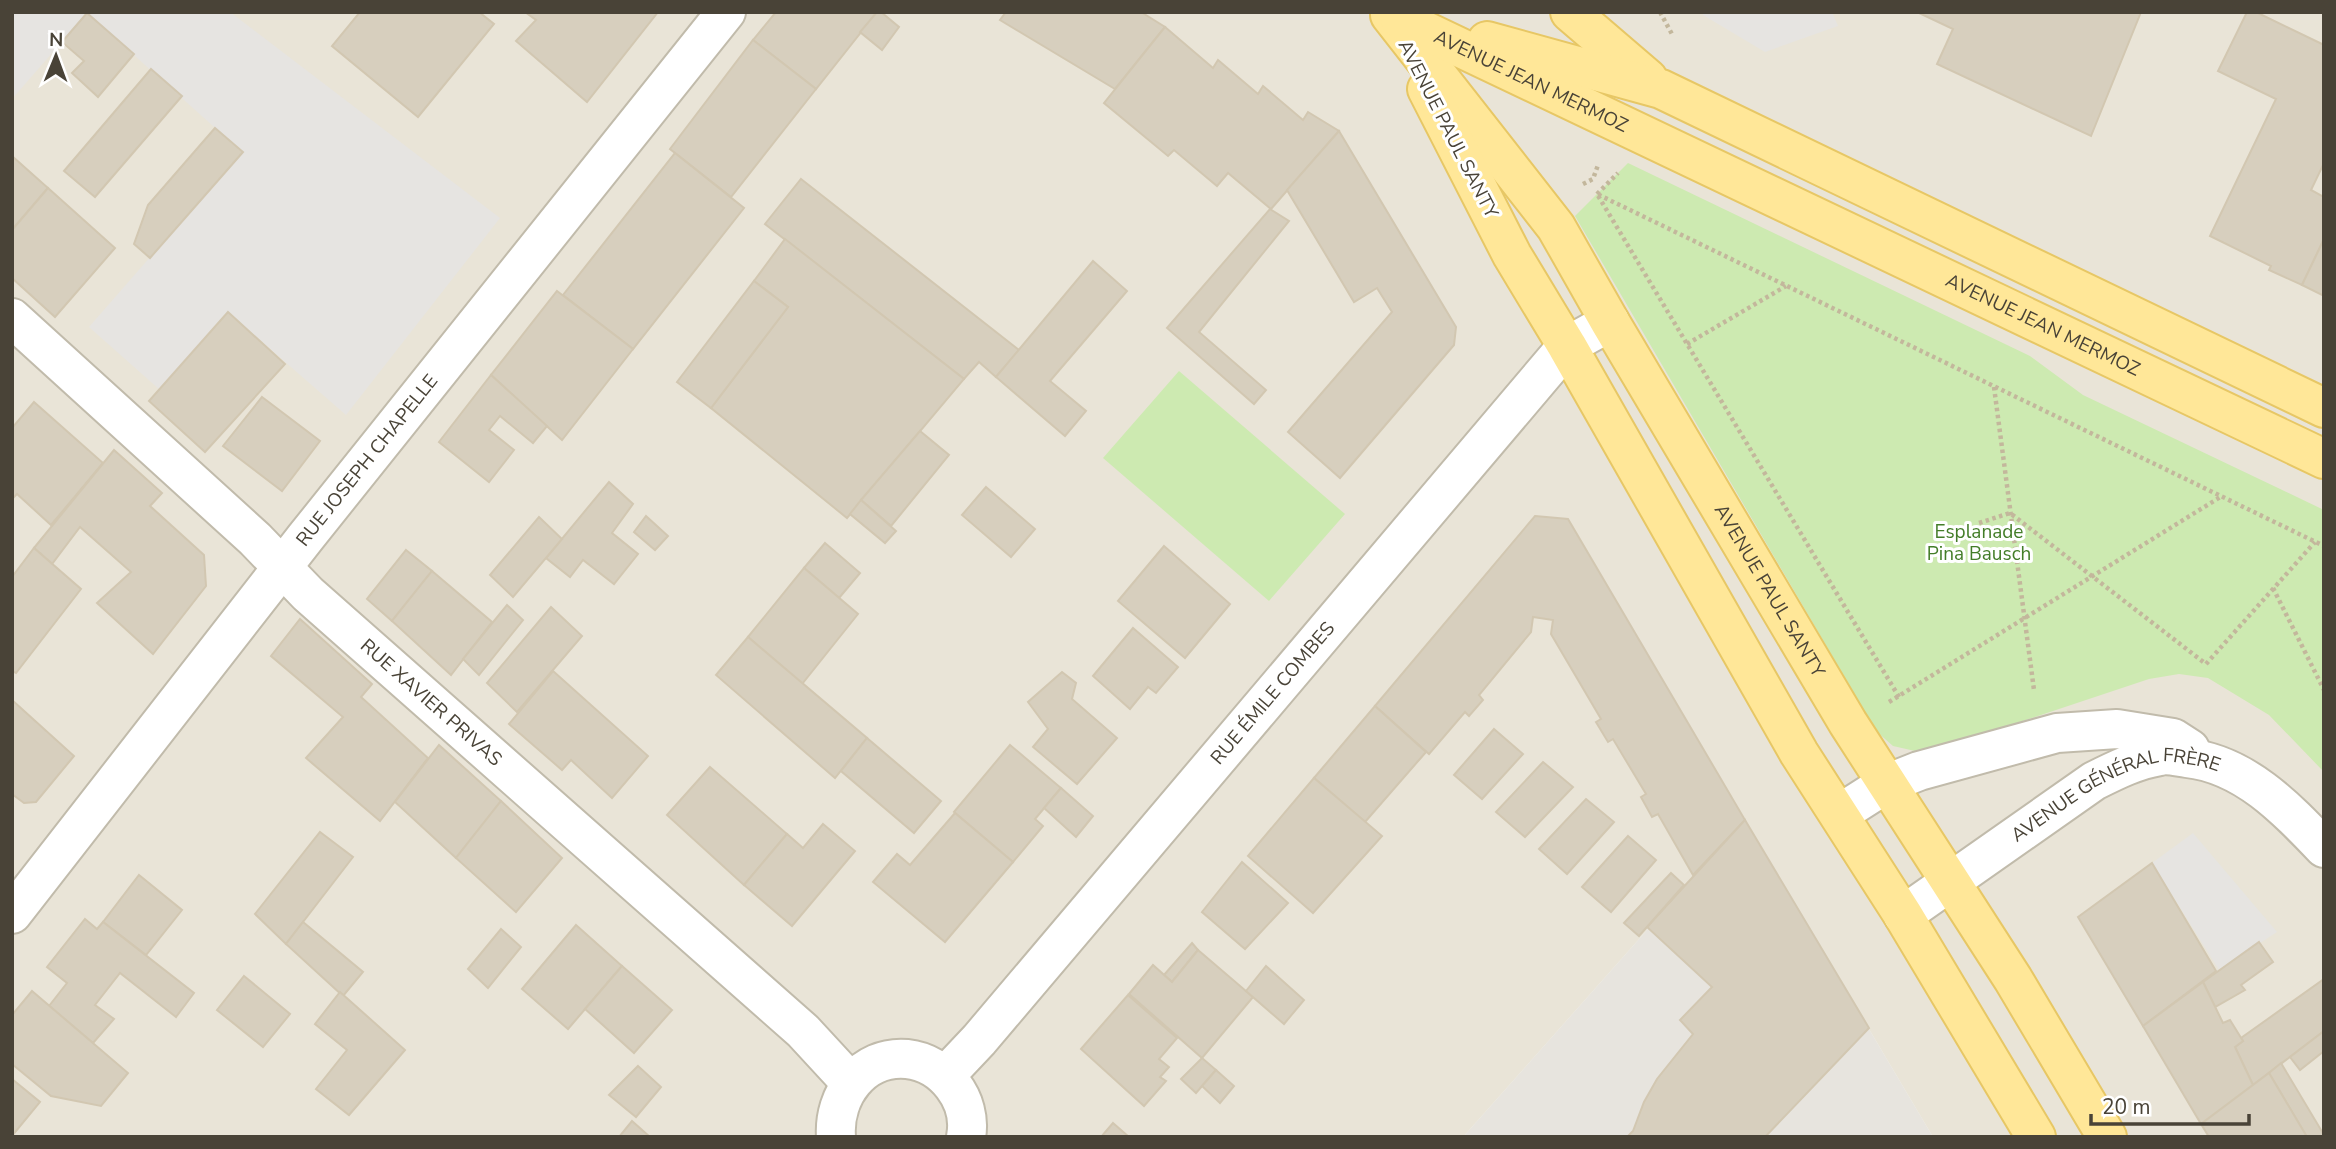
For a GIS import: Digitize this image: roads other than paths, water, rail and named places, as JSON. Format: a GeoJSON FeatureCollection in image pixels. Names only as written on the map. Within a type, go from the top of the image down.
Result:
{"type":"FeatureCollection","features":[{"type":"Feature","properties":{"kind":"main road"},"geometry":{"type":"LineString","coordinates":[[1570,12],[1661,89]]}},
{"type":"Feature","properties":{"kind":"main road","name":"AVENUE JEAN MERMOZ"},"geometry":{"type":"LineString","coordinates":[[1390,13],[1661,89],[2324,408]]}},
{"type":"Feature","properties":{"kind":"main road","name":"AVENUE JEAN MERMOZ"},"geometry":{"type":"LineString","coordinates":[[1390,13],[2324,459]]}},
{"type":"Feature","properties":{"kind":"main road","name":"AVENUE PAUL SANTY"},"geometry":{"type":"LineString","coordinates":[[1390,13],[1543,208],[1886,784],[2013,979],[2107,1137]]}},
{"type":"Feature","properties":{"kind":"main road","name":"AVENUE PAUL SANTY"},"geometry":{"type":"LineString","coordinates":[[1390,13],[1499,232],[1799,753],[1903,915],[2036,1137]]}},
{"type":"Feature","properties":{"kind":"street","name":"RUE JOSEPH CHAPELLE"},"geometry":{"type":"LineString","coordinates":[[12,914],[283,567],[726,12]]}},
{"type":"Feature","properties":{"kind":"street","name":"RUE XAVIER PRIVAS"},"geometry":{"type":"LineString","coordinates":[[12,318],[283,567],[308,594],[803,1031],[851,1083]]}},
{"type":"Feature","properties":{"kind":"street","name":"RUE ÉMILE COMBES"},"geometry":{"type":"LineString","coordinates":[[945,1076],[979,1040],[1567,346],[1609,322]]}},
{"type":"Feature","properties":{"kind":"street"},"geometry":{"type":"LineString","coordinates":[[1839,814],[1886,784],[1919,771],[2057,733],[2117,729],[2173,738],[2207,760]]}},
{"type":"Feature","properties":{"kind":"street","name":"AVENUE GÉNÉRAL FRÈRE"},"geometry":{"type":"LineString","coordinates":[[1903,915],[2094,781],[2129,764],[2163,755],[2207,760],[2251,781],[2293,816],[2324,848]]}},
{"type":"Feature","properties":{"kind":"street"},"geometry":{"type":"LineString","coordinates":[[836,1137],[835,1120],[840,1100],[851,1083],[866,1069],[906,1059],[927,1065],[945,1076],[958,1091],[966,1110],[966,1137]]}},
{"type":"Feature","properties":{"kind":"park label","name":"Esplanade Pina Bausch"},"geometry":{"type":"Point","coordinates":[1979,543]}}]}
